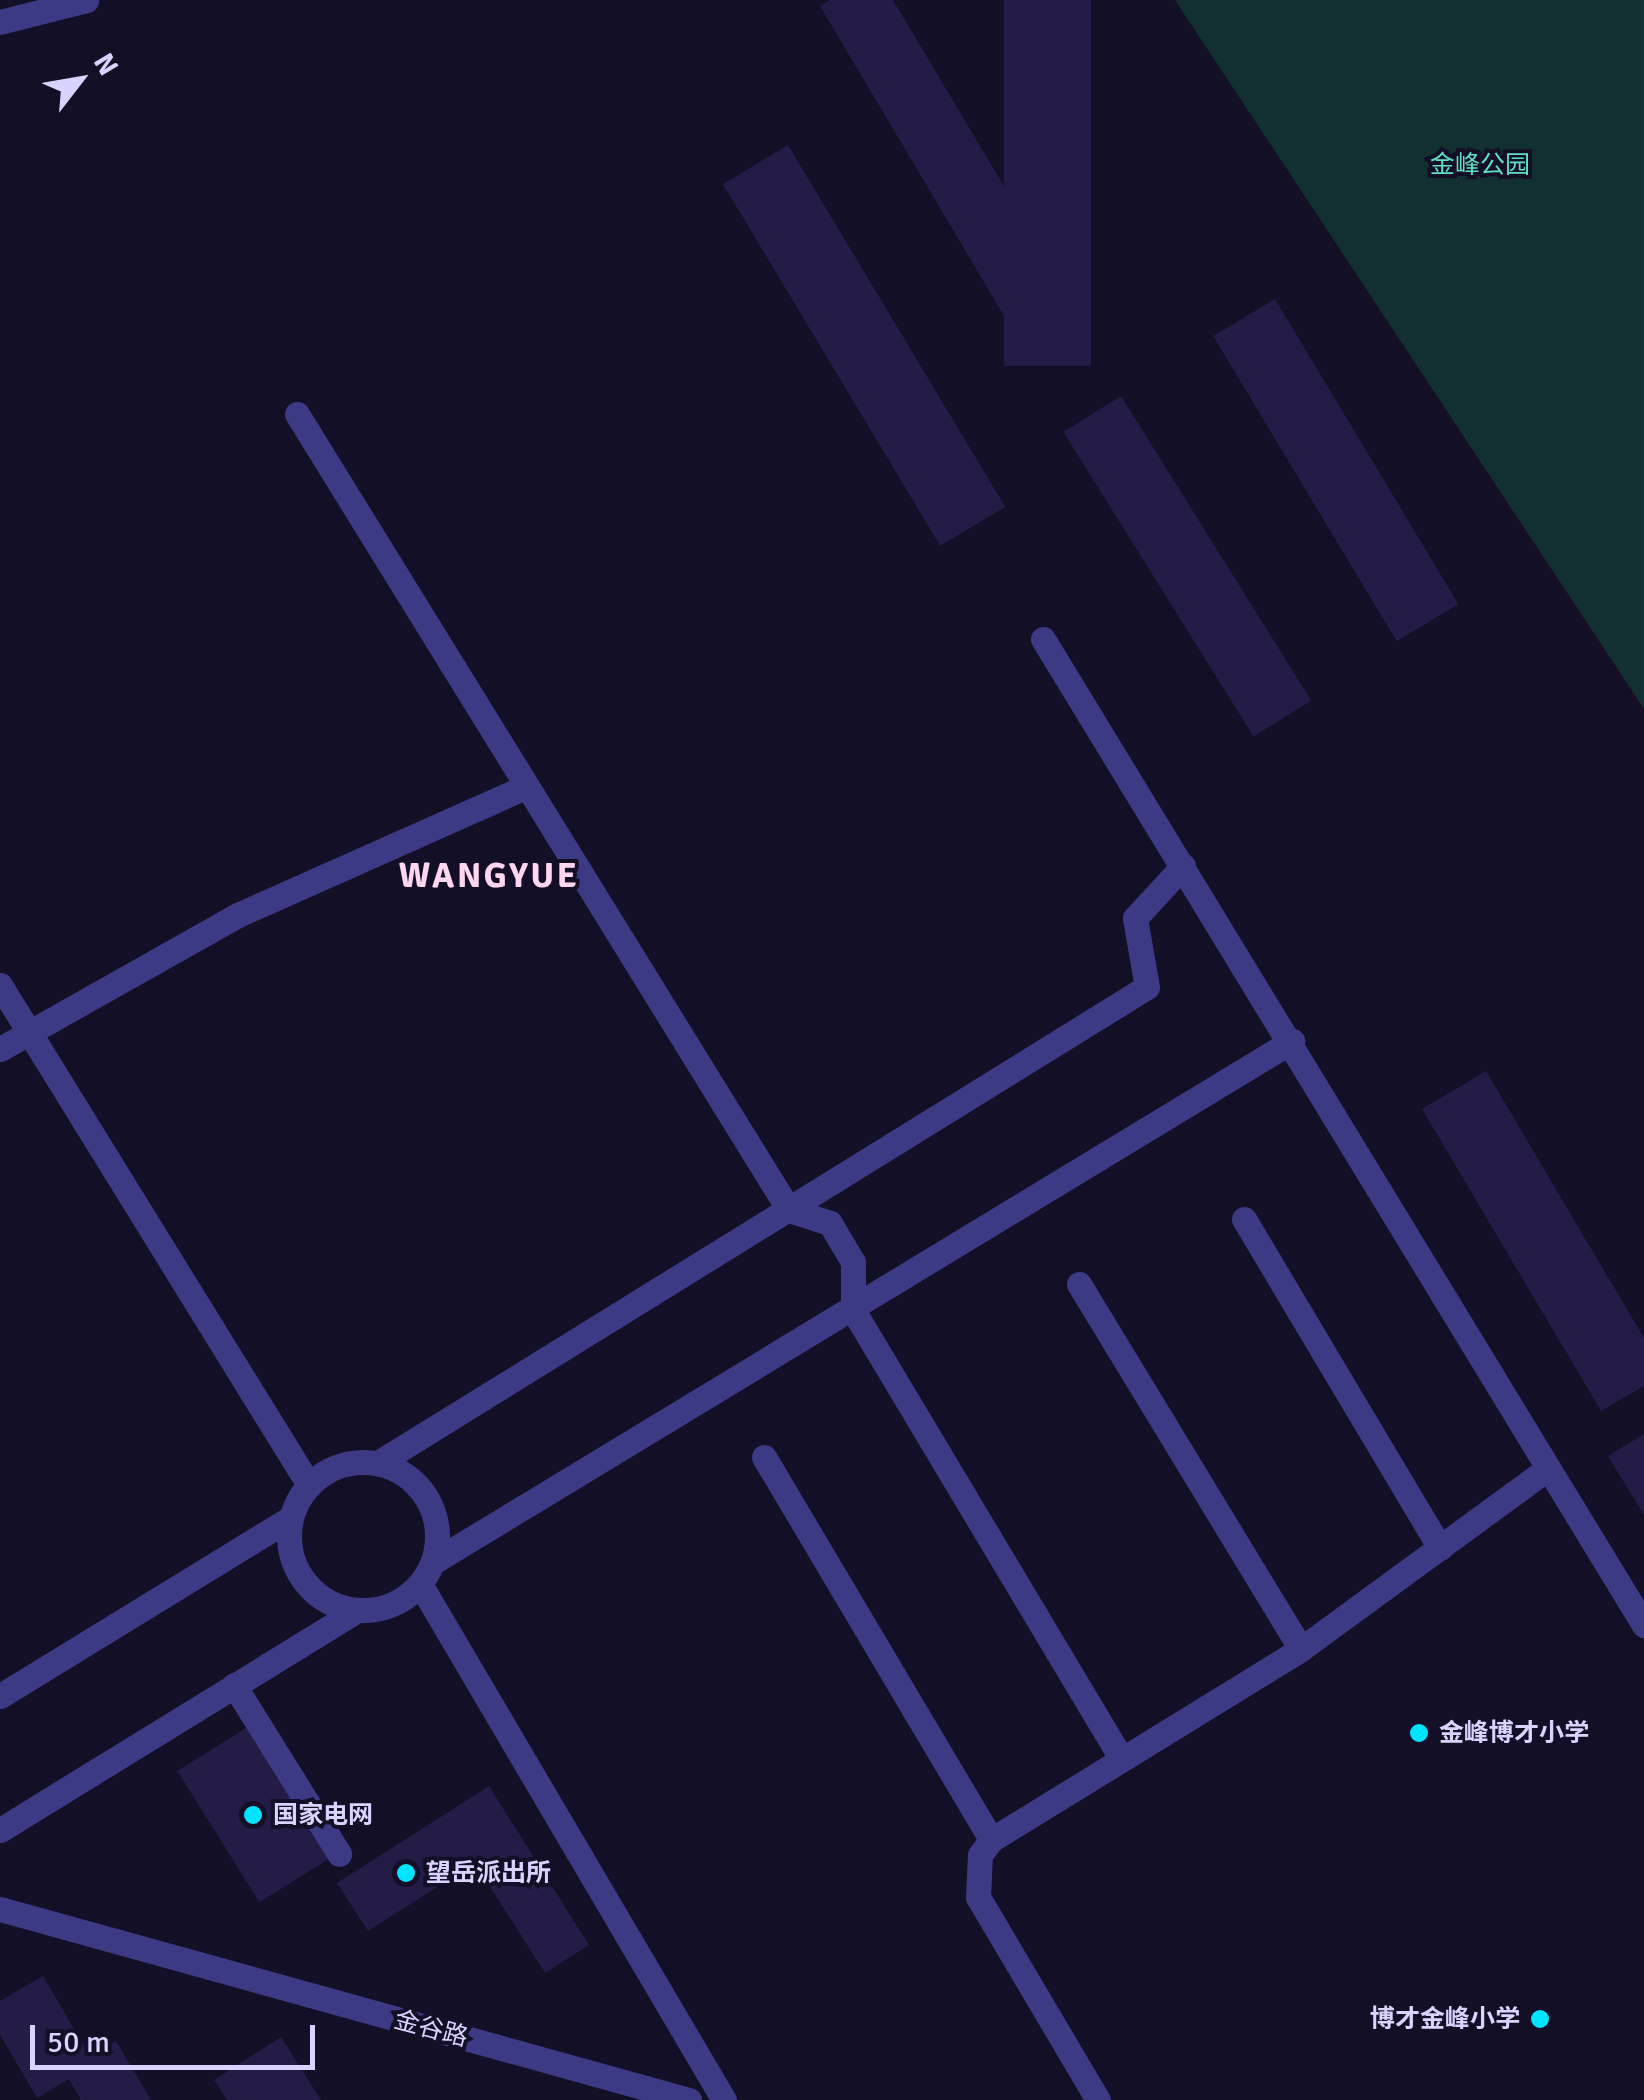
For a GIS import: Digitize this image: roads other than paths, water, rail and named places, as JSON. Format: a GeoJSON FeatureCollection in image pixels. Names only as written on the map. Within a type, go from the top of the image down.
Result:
{"type":"FeatureCollection","features":[{"type":"Feature","properties":{"kind":"street"},"geometry":{"type":"LineString","coordinates":[[0,22],[86,0]]}},
{"type":"Feature","properties":{"kind":"street"},"geometry":{"type":"LineString","coordinates":[[298,414],[789,1210],[830,1223],[853,1262],[853,1310],[1121,1758]]}},
{"type":"Feature","properties":{"kind":"street"},"geometry":{"type":"LineString","coordinates":[[1043,639],[1644,1625]]}},
{"type":"Feature","properties":{"kind":"street"},"geometry":{"type":"LineString","coordinates":[[0,1050],[240,914],[525,787]]}},
{"type":"Feature","properties":{"kind":"street"},"geometry":{"type":"LineString","coordinates":[[378,1463],[1147,987],[1135,918],[1183,866]]}},
{"type":"Feature","properties":{"kind":"street"},"geometry":{"type":"LineString","coordinates":[[0,985],[309,1485]]}},
{"type":"Feature","properties":{"kind":"street"},"geometry":{"type":"LineString","coordinates":[[0,1830],[357,1610],[392,1605],[426,1573],[1292,1042]]}},
{"type":"Feature","properties":{"kind":"street"},"geometry":{"type":"LineString","coordinates":[[1244,1219],[1440,1548]]}},
{"type":"Feature","properties":{"kind":"street"},"geometry":{"type":"LineString","coordinates":[[1079,1284],[1302,1649]]}},
{"type":"Feature","properties":{"kind":"street"},"geometry":{"type":"LineString","coordinates":[[764,1458],[992,1840]]}},
{"type":"Feature","properties":{"kind":"street"},"geometry":{"type":"LineString","coordinates":[[357,1610],[327,1600],[303,1579],[290,1550],[291,1518],[309,1485],[340,1465],[378,1463],[406,1475],[428,1499],[437,1530],[426,1573],[724,2100]]}},
{"type":"Feature","properties":{"kind":"street"},"geometry":{"type":"LineString","coordinates":[[1098,2100],[978,1897],[975,1869],[992,1840],[1302,1649],[1548,1468]]}},
{"type":"Feature","properties":{"kind":"street"},"geometry":{"type":"LineString","coordinates":[[0,1696],[291,1518]]}},
{"type":"Feature","properties":{"kind":"street"},"geometry":{"type":"LineString","coordinates":[[234,1685],[340,1854]]}},
{"type":"Feature","properties":{"kind":"street","name":"金谷路"},"geometry":{"type":"LineString","coordinates":[[0,1909],[688,2100]]}},
{"type":"Feature","properties":{"kind":"place","name":"金峰博才小学"},"geometry":{"type":"Point","coordinates":[1419,1733]}},
{"type":"Feature","properties":{"kind":"place","name":"国家电网"},"geometry":{"type":"Point","coordinates":[253,1815]}},
{"type":"Feature","properties":{"kind":"place","name":"望岳派出所"},"geometry":{"type":"Point","coordinates":[406,1873]}},
{"type":"Feature","properties":{"kind":"place","name":"博才金峰小学"},"geometry":{"type":"Point","coordinates":[1540,2019]}},
{"type":"Feature","properties":{"kind":"district","name":"WANGYUE"},"geometry":{"type":"Point","coordinates":[489,876]}},
{"type":"Feature","properties":{"kind":"park label","name":"金峰公园"},"geometry":{"type":"Point","coordinates":[1480,165]}}]}
